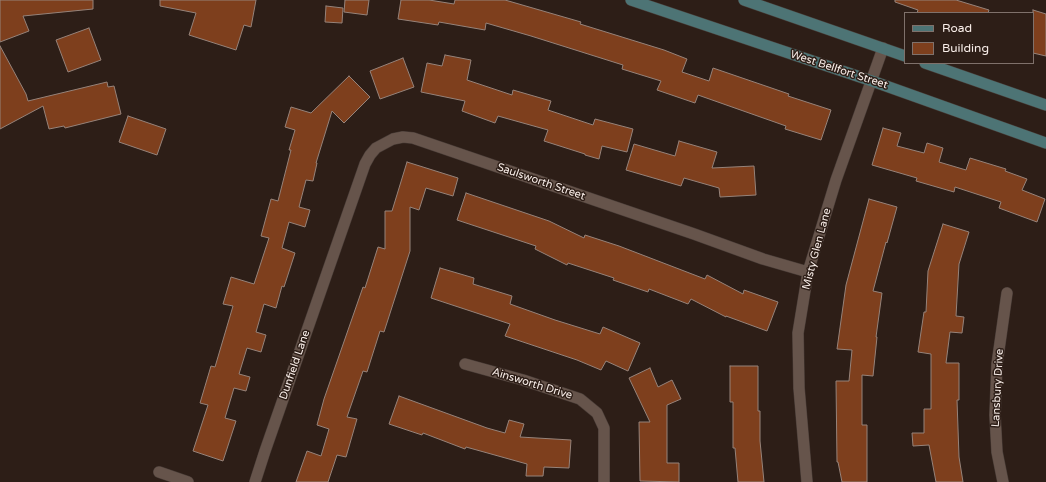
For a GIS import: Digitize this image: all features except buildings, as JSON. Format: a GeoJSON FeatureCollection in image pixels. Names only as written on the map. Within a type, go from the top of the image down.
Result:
{"type":"FeatureCollection","features":[{"type":"Feature","properties":{"kind":"main road","name":"West Bellfort Street"},"geometry":{"type":"LineString","coordinates":[[631,0],[872,81],[1046,143]]}},
{"type":"Feature","properties":{"kind":"main road"},"geometry":{"type":"LineString","coordinates":[[744,0],[904,56]]}},
{"type":"Feature","properties":{"kind":"main road"},"geometry":{"type":"LineString","coordinates":[[928,64],[1046,105]]}},
{"type":"Feature","properties":{"kind":"street","name":"Misty Glen Lane"},"geometry":{"type":"LineString","coordinates":[[808,482],[799,388],[798,333],[808,272],[836,180],[883,48]]}},
{"type":"Feature","properties":{"kind":"street","name":"Saulsworth Street"},"geometry":{"type":"LineString","coordinates":[[336,248],[365,164],[370,156],[376,148],[384,142],[408,137],[694,234],[763,259],[808,272]]}},
{"type":"Feature","properties":{"kind":"street","name":"Dunfield Lane"},"geometry":{"type":"LineString","coordinates":[[255,482],[336,248]]}},
{"type":"Feature","properties":{"kind":"street","name":"Lansbury Drive"},"geometry":{"type":"LineString","coordinates":[[1003,482],[997,452],[995,415],[997,364],[1007,293]]}},
{"type":"Feature","properties":{"kind":"street","name":"Ainsworth Drive"},"geometry":{"type":"LineString","coordinates":[[465,364],[523,380],[580,399],[597,413],[604,428],[604,482]]}},
{"type":"Feature","properties":{"kind":"street"},"geometry":{"type":"LineString","coordinates":[[159,472],[188,482]]}}]}
